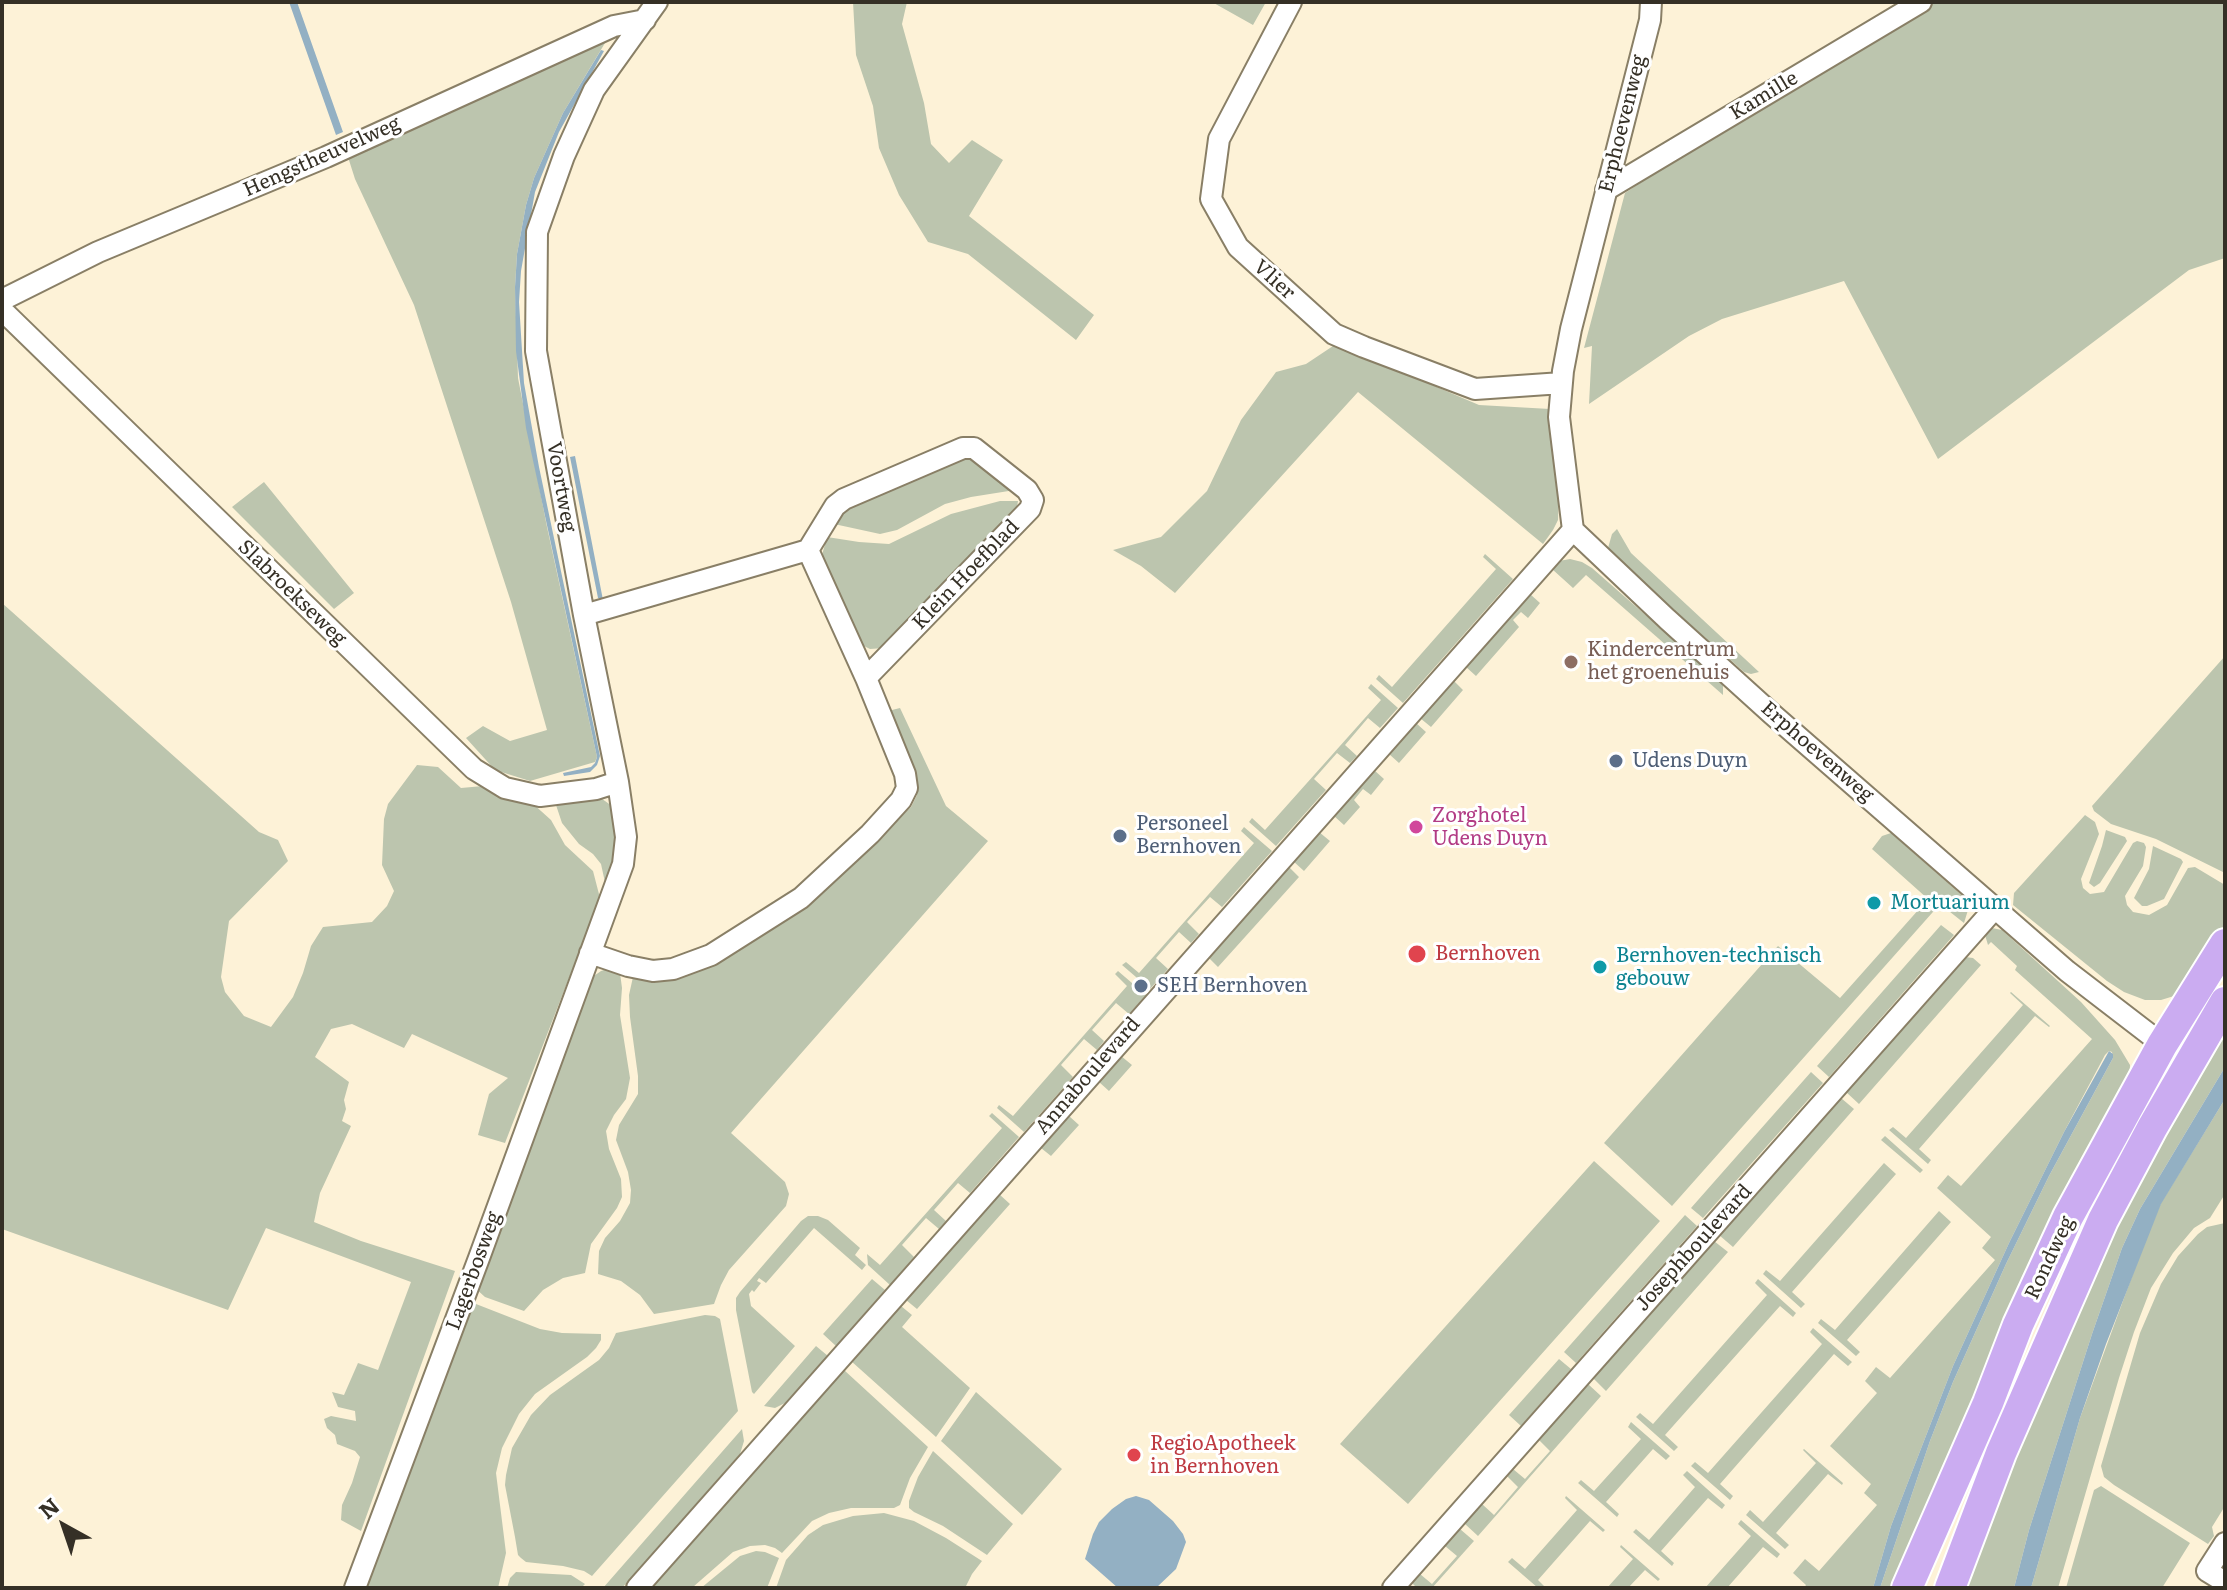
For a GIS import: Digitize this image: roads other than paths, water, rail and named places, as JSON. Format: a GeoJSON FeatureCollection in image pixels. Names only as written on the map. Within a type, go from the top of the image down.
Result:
{"type":"FeatureCollection","features":[{"type":"Feature","properties":{"kind":"main road","name":"Rondweg"},"geometry":{"type":"LineString","coordinates":[[1907,1588],[1988,1403],[2018,1325],[2062,1230],[2162,1045],[2225,944]]}},
{"type":"Feature","properties":{"kind":"main road","name":"Rondweg"},"geometry":{"type":"LineString","coordinates":[[1950,1588],[2001,1453],[2097,1233],[2152,1128],[2225,1002]]}},
{"type":"Feature","properties":{"kind":"street","name":"Voortweg"},"geometry":{"type":"LineString","coordinates":[[590,953],[623,864],[626,837],[536,351],[537,232],[564,156],[594,90],[657,2]]}},
{"type":"Feature","properties":{"kind":"street","name":"Vlier"},"geometry":{"type":"LineString","coordinates":[[1291,2],[1219,139],[1211,199],[1238,247],[1334,334],[1364,347],[1475,389],[1562,383]]}},
{"type":"Feature","properties":{"kind":"street","name":"Erphoevenweg"},"geometry":{"type":"LineString","coordinates":[[1651,2],[1650,20],[1571,329],[1562,383],[1559,417],[1573,530],[1763,705],[2067,971],[2188,1064]]}},
{"type":"Feature","properties":{"kind":"street","name":"Kamille"},"geometry":{"type":"LineString","coordinates":[[1606,190],[1921,2]]}},
{"type":"Feature","properties":{"kind":"street","name":"Hengstheuvelweg"},"geometry":{"type":"LineString","coordinates":[[2,300],[98,252],[326,157],[614,26],[645,20]]}},
{"type":"Feature","properties":{"kind":"street","name":"Slabroekseweg"},"geometry":{"type":"LineString","coordinates":[[2,310],[474,769],[505,788],[540,796],[596,789],[618,782]]}},
{"type":"Feature","properties":{"kind":"street","name":"Klein Hoefblad"},"geometry":{"type":"LineString","coordinates":[[808,550],[835,506],[844,499],[963,448],[974,448],[1027,490],[1033,500],[1030,509],[866,678]]}},
{"type":"Feature","properties":{"kind":"street","name":"Annaboulevard"},"geometry":{"type":"LineString","coordinates":[[637,1588],[1573,530]]}},
{"type":"Feature","properties":{"kind":"street"},"geometry":{"type":"LineString","coordinates":[[584,615],[808,550],[866,678],[905,774],[907,788],[901,800],[860,844],[801,898],[711,955],[690,964],[653,971],[590,953]]}},
{"type":"Feature","properties":{"kind":"street","name":"Josephboulevard"},"geometry":{"type":"LineString","coordinates":[[1393,1588],[1995,908]]}},
{"type":"Feature","properties":{"kind":"street","name":"Lagerbosweg"},"geometry":{"type":"LineString","coordinates":[[355,1588],[590,953]]}},
{"type":"Feature","properties":{"kind":"street"},"geometry":{"type":"LineString","coordinates":[[2221,1549],[2207,1571],[2225,1582]]}},
{"type":"Feature","properties":{"kind":"water"},"geometry":{"type":"Polygon","coordinates":[[[289,2],[297,2],[343,132],[336,135],[289,2]]]}},
{"type":"Feature","properties":{"kind":"water"},"geometry":{"type":"Polygon","coordinates":[[[601,50],[604,51],[559,132],[535,192],[521,271],[519,302],[524,383],[600,756],[590,772],[564,776],[563,773],[591,767],[597,757],[526,428],[516,351],[515,287],[517,254],[534,178],[563,113],[601,50]]]}},
{"type":"Feature","properties":{"kind":"water"},"geometry":{"type":"Polygon","coordinates":[[[575,456],[603,600],[598,598],[570,457],[575,456]]]}},
{"type":"Feature","properties":{"kind":"water"},"geometry":{"type":"Polygon","coordinates":[[[2109,1051],[2113,1058],[2049,1176],[1953,1382],[1880,1588],[1873,1588],[1891,1526],[1953,1366],[2009,1243],[2064,1132],[2109,1051]]]}},
{"type":"Feature","properties":{"kind":"water"},"geometry":{"type":"Polygon","coordinates":[[[2225,1067],[2225,1099],[2161,1204],[2106,1344],[2080,1418],[2031,1588],[2014,1588],[2029,1530],[2122,1248],[2140,1209],[2225,1067]]]}},
{"type":"Feature","properties":{"kind":"water"},"geometry":{"type":"Polygon","coordinates":[[[1136,1496],[1149,1500],[1173,1521],[1186,1542],[1176,1569],[1156,1588],[1118,1588],[1085,1559],[1099,1522],[1126,1499],[1136,1496]]]}},
{"type":"Feature","properties":{"kind":"place","name":"Kindercentrum het groenehuis"},"geometry":{"type":"Point","coordinates":[1571,662]}},
{"type":"Feature","properties":{"kind":"place","name":"Udens Duyn"},"geometry":{"type":"Point","coordinates":[1616,761]}},
{"type":"Feature","properties":{"kind":"place","name":"Zorghotel Udens Duyn"},"geometry":{"type":"Point","coordinates":[1416,827]}},
{"type":"Feature","properties":{"kind":"place","name":"Personeel Bernhoven"},"geometry":{"type":"Point","coordinates":[1120,836]}},
{"type":"Feature","properties":{"kind":"place","name":"Mortuarium"},"geometry":{"type":"Point","coordinates":[1874,903]}},
{"type":"Feature","properties":{"kind":"place","name":"Bernhoven"},"geometry":{"type":"Point","coordinates":[1417,954]}},
{"type":"Feature","properties":{"kind":"place","name":"Bernhoven-technisch gebouw"},"geometry":{"type":"Point","coordinates":[1600,967]}},
{"type":"Feature","properties":{"kind":"place","name":"SEH Bernhoven"},"geometry":{"type":"Point","coordinates":[1141,986]}},
{"type":"Feature","properties":{"kind":"place","name":"RegioApotheek in Bernhoven"},"geometry":{"type":"Point","coordinates":[1134,1455]}}]}
